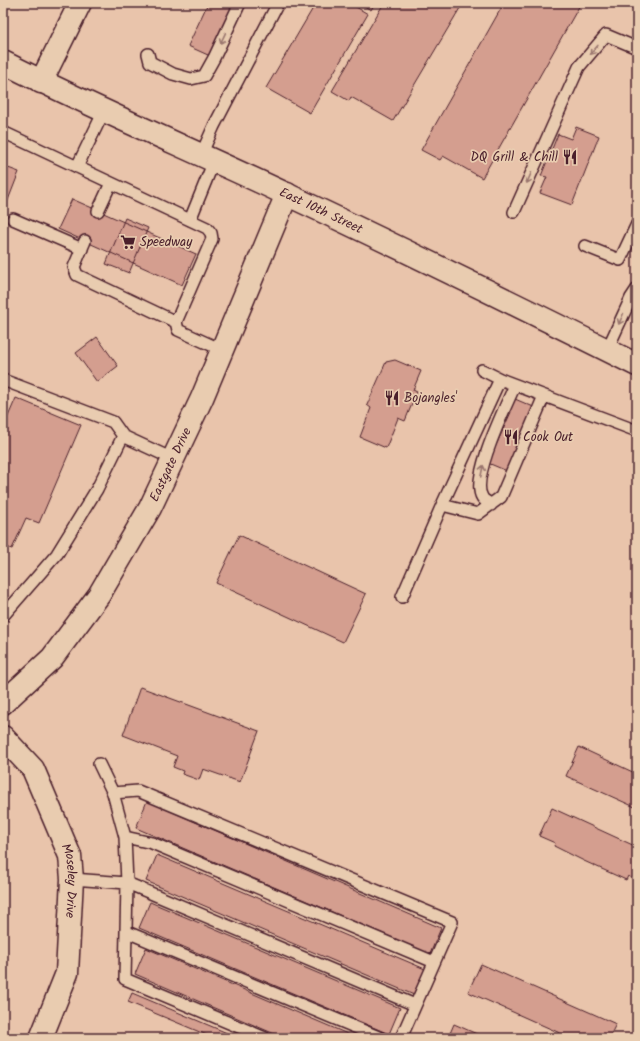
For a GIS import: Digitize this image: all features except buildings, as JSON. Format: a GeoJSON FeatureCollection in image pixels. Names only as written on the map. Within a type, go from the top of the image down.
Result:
{"type":"FeatureCollection","features":[{"type":"Feature","properties":{"kind":"street"},"geometry":{"type":"LineString","coordinates":[[41,82],[80,3]]}},
{"type":"Feature","properties":{"kind":"street","name":"East 10th Street"},"geometry":{"type":"LineString","coordinates":[[3,62],[41,82],[287,194],[538,315],[637,365]]}},
{"type":"Feature","properties":{"kind":"street","name":"Eastgate Drive"},"geometry":{"type":"LineString","coordinates":[[3,703],[52,658],[99,595],[150,508],[202,398],[287,194]]}},
{"type":"Feature","properties":{"kind":"street","name":"Moseley Drive"},"geometry":{"type":"LineString","coordinates":[[3,738],[33,769],[70,856],[72,879],[67,973],[41,1038]]}},
{"type":"Feature","properties":{"kind":"lane"},"geometry":{"type":"LineString","coordinates":[[148,54],[150,62],[173,74],[191,79],[204,76],[240,3]]}},
{"type":"Feature","properties":{"kind":"lane"},"geometry":{"type":"LineString","coordinates":[[190,220],[214,126],[278,3]]}},
{"type":"Feature","properties":{"kind":"lane"},"geometry":{"type":"LineString","coordinates":[[514,212],[579,67],[606,35],[637,48]]}},
{"type":"Feature","properties":{"kind":"lane"},"geometry":{"type":"LineString","coordinates":[[77,167],[104,111]]}},
{"type":"Feature","properties":{"kind":"lane"},"geometry":{"type":"LineString","coordinates":[[3,132],[207,228],[211,233],[212,239],[176,322],[178,330],[222,350]]}},
{"type":"Feature","properties":{"kind":"lane"},"geometry":{"type":"LineString","coordinates":[[98,211],[111,183]]}},
{"type":"Feature","properties":{"kind":"lane"},"geometry":{"type":"LineString","coordinates":[[13,219],[84,245],[74,267],[76,276],[176,322]]}},
{"type":"Feature","properties":{"kind":"lane"},"geometry":{"type":"LineString","coordinates":[[585,246],[620,260],[637,224]]}},
{"type":"Feature","properties":{"kind":"lane"},"geometry":{"type":"LineString","coordinates":[[607,350],[630,298],[637,289]]}},
{"type":"Feature","properties":{"kind":"lane"},"geometry":{"type":"LineString","coordinates":[[482,370],[515,385],[637,431]]}},
{"type":"Feature","properties":{"kind":"lane"},"geometry":{"type":"LineString","coordinates":[[402,596],[500,379]]}},
{"type":"Feature","properties":{"kind":"lane"},"geometry":{"type":"LineString","coordinates":[[3,380],[113,422],[123,436],[173,459]]}},
{"type":"Feature","properties":{"kind":"lane"},"geometry":{"type":"LineString","coordinates":[[491,505],[482,498],[479,488],[482,469],[490,443],[515,385]]}},
{"type":"Feature","properties":{"kind":"lane"},"geometry":{"type":"LineString","coordinates":[[442,505],[478,514],[501,497],[544,396]]}},
{"type":"Feature","properties":{"kind":"lane"},"geometry":{"type":"LineString","coordinates":[[3,616],[57,554],[97,489],[123,436]]}},
{"type":"Feature","properties":{"kind":"lane"},"geometry":{"type":"LineString","coordinates":[[98,764],[113,793],[125,837],[127,883],[126,979],[265,1038]]}},
{"type":"Feature","properties":{"kind":"lane"},"geometry":{"type":"LineString","coordinates":[[113,793],[138,791],[452,922],[401,1038]]}},
{"type":"Feature","properties":{"kind":"lane"},"geometry":{"type":"LineString","coordinates":[[125,837],[152,842],[434,962]]}},
{"type":"Feature","properties":{"kind":"lane"},"geometry":{"type":"LineString","coordinates":[[72,879],[127,883],[415,1004]]}},
{"type":"Feature","properties":{"kind":"lane"},"geometry":{"type":"LineString","coordinates":[[127,932],[381,1038]]}},
{"type":"Feature","properties":{"kind":"place","name":"DQ Grill & Chill"},"geometry":{"type":"Point","coordinates":[570,157]}},
{"type":"Feature","properties":{"kind":"place","name":"Speedway"},"geometry":{"type":"Point","coordinates":[128,242]}},
{"type":"Feature","properties":{"kind":"place","name":"Bojangles'"},"geometry":{"type":"Point","coordinates":[392,398]}},
{"type":"Feature","properties":{"kind":"place","name":"Cook Out"},"geometry":{"type":"Point","coordinates":[511,437]}}]}
